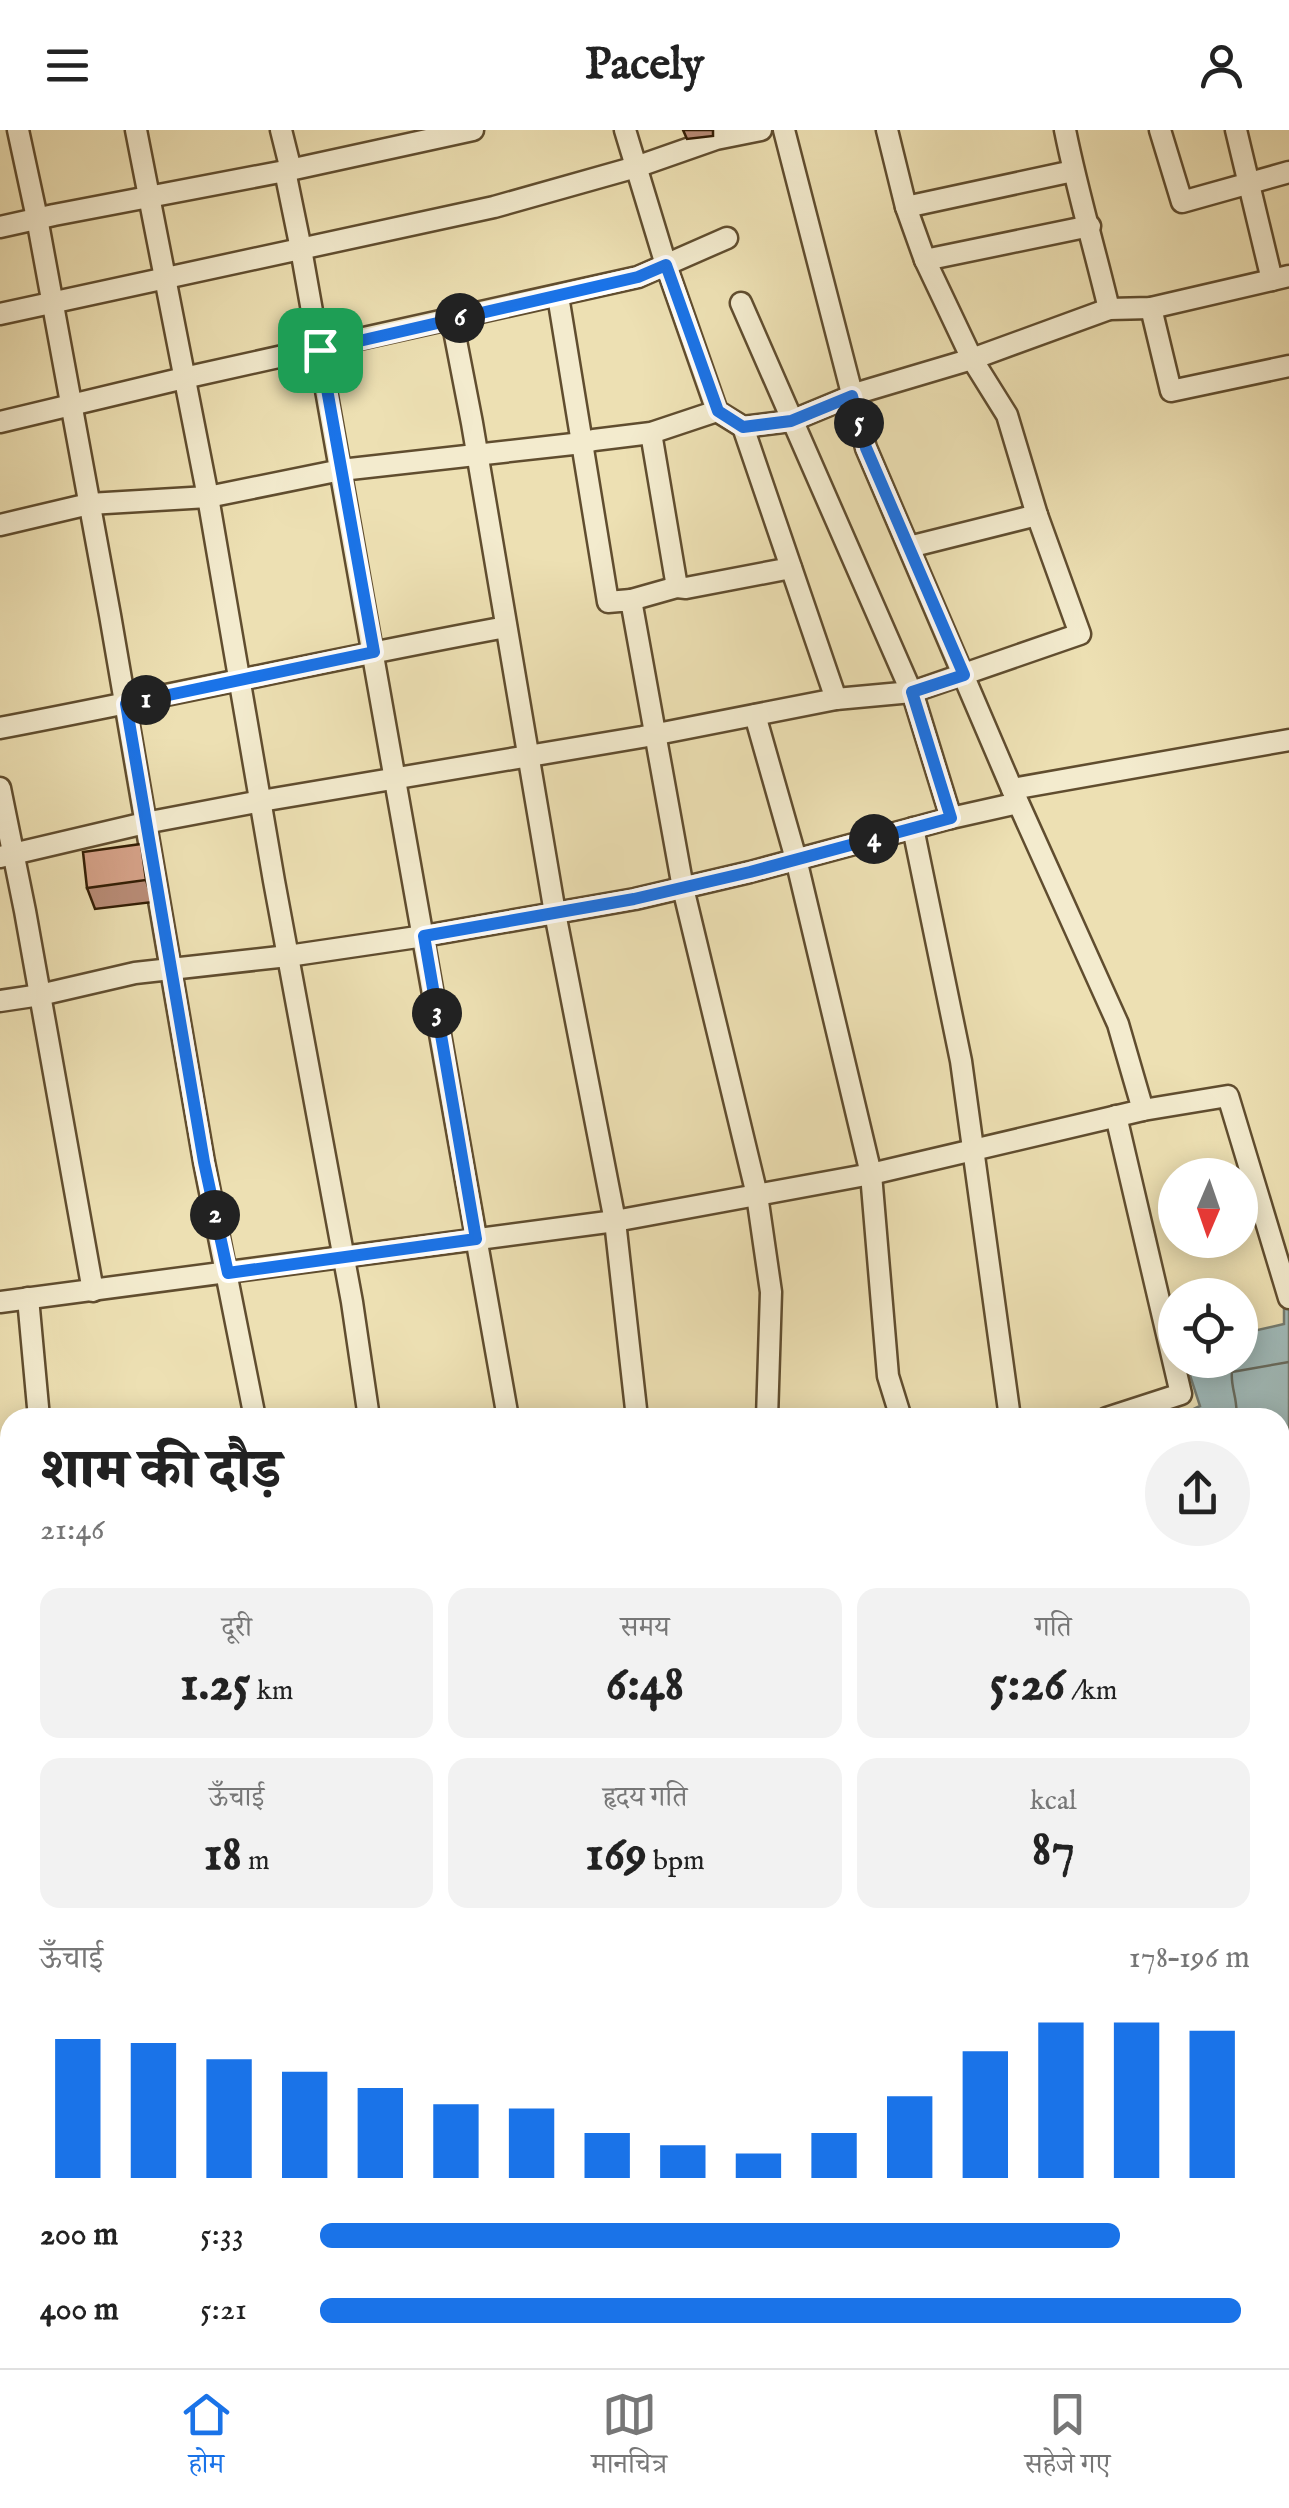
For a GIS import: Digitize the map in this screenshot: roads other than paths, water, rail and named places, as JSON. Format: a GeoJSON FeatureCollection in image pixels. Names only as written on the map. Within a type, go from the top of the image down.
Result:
{"type":"FeatureCollection","features":[{"type":"Feature","properties":{"kind":"street"},"geometry":{"type":"LineString","coordinates":[[18,130],[126,704],[204,1162],[253,1408]]}},
{"type":"Feature","properties":{"kind":"street"},"geometry":{"type":"LineString","coordinates":[[136,130],[208,497],[367,1408]]}},
{"type":"Feature","properties":{"kind":"street"},"geometry":{"type":"LineString","coordinates":[[281,130],[506,1408]]}},
{"type":"Feature","properties":{"kind":"street"},"geometry":{"type":"LineString","coordinates":[[0,227],[288,170],[408,137],[473,130]]}},
{"type":"Feature","properties":{"kind":"street"},"geometry":{"type":"LineString","coordinates":[[625,130],[666,265],[718,411],[743,427],[836,699]]}},
{"type":"Feature","properties":{"kind":"street"},"geometry":{"type":"LineString","coordinates":[[0,314],[494,206],[636,167],[716,139],[761,130]]}},
{"type":"Feature","properties":{"kind":"street"},"geometry":{"type":"LineString","coordinates":[[784,130],[866,448],[1118,1024],[1143,1110]]}},
{"type":"Feature","properties":{"kind":"street"},"geometry":{"type":"LineString","coordinates":[[7,856],[261,801],[654,735],[836,699],[912,692],[1080,634],[1037,516],[1007,415],[972,360],[925,260],[906,207],[887,130]]}},
{"type":"Feature","properties":{"kind":"street"},"geometry":{"type":"LineString","coordinates":[[1066,130],[1109,310]]}},
{"type":"Feature","properties":{"kind":"street"},"geometry":{"type":"LineString","coordinates":[[1160,130],[1182,202],[1289,172]]}},
{"type":"Feature","properties":{"kind":"street"},"geometry":{"type":"LineString","coordinates":[[743,427],[791,421],[852,396],[972,360],[1109,310],[1151,308],[1280,278],[1236,130]]}},
{"type":"Feature","properties":{"kind":"street"},"geometry":{"type":"LineString","coordinates":[[906,207],[1073,171]]}},
{"type":"Feature","properties":{"kind":"street"},"geometry":{"type":"LineString","coordinates":[[925,260],[1090,226]]}},
{"type":"Feature","properties":{"kind":"street"},"geometry":{"type":"LineString","coordinates":[[0,422],[638,277],[727,238]]}},
{"type":"Feature","properties":{"kind":"street"},"geometry":{"type":"LineString","coordinates":[[558,296],[608,602],[791,568]]}},
{"type":"Feature","properties":{"kind":"street"},"geometry":{"type":"LineString","coordinates":[[740,304],[912,692],[951,818]]}},
{"type":"Feature","properties":{"kind":"street"},"geometry":{"type":"LineString","coordinates":[[1151,308],[1171,392],[1289,366]]}},
{"type":"Feature","properties":{"kind":"street"},"geometry":{"type":"LineString","coordinates":[[452,320],[556,913],[615,1221],[636,1408]]}},
{"type":"Feature","properties":{"kind":"street"},"geometry":{"type":"LineString","coordinates":[[0,525],[89,504],[208,497],[341,470],[651,433],[718,411]]}},
{"type":"Feature","properties":{"kind":"street"},"geometry":{"type":"LineString","coordinates":[[651,433],[678,587]]}},
{"type":"Feature","properties":{"kind":"street"},"geometry":{"type":"LineString","coordinates":[[909,548],[1037,516]]}},
{"type":"Feature","properties":{"kind":"street"},"geometry":{"type":"LineString","coordinates":[[631,600],[683,888],[757,1195],[771,1292],[767,1408]]}},
{"type":"Feature","properties":{"kind":"street"},"geometry":{"type":"LineString","coordinates":[[0,728],[506,627]]}},
{"type":"Feature","properties":{"kind":"street"},"geometry":{"type":"LineString","coordinates":[[755,715],[796,860],[870,1174],[888,1376],[898,1408]]}},
{"type":"Feature","properties":{"kind":"street"},"geometry":{"type":"LineString","coordinates":[[0,1001],[135,973],[424,936],[634,899],[796,860],[951,818],[1015,796],[1289,740]]}},
{"type":"Feature","properties":{"kind":"street"},"geometry":{"type":"LineString","coordinates":[[0,788],[7,856],[40,995],[93,1291]]}},
{"type":"Feature","properties":{"kind":"street"},"geometry":{"type":"LineString","coordinates":[[913,828],[961,1060],[1009,1408]]}},
{"type":"Feature","properties":{"kind":"street"},"geometry":{"type":"LineString","coordinates":[[0,1302],[615,1221],[870,1174],[1143,1110],[1228,1096],[1289,1298]]}},
{"type":"Feature","properties":{"kind":"street"},"geometry":{"type":"LineString","coordinates":[[1116,1116],[1181,1394],[1140,1408]]}},
{"type":"Feature","properties":{"kind":"street"},"geometry":{"type":"LineString","coordinates":[[28,1298],[37,1408]]}},
{"type":"Feature","properties":{"kind":"water"},"geometry":{"type":"Polygon","coordinates":[[[1284,1264],[1289,1265],[1289,1408],[1196,1408],[1200,1406],[1191,1378],[1258,1378],[1258,1330],[1284,1324],[1284,1264]]]}}]}
